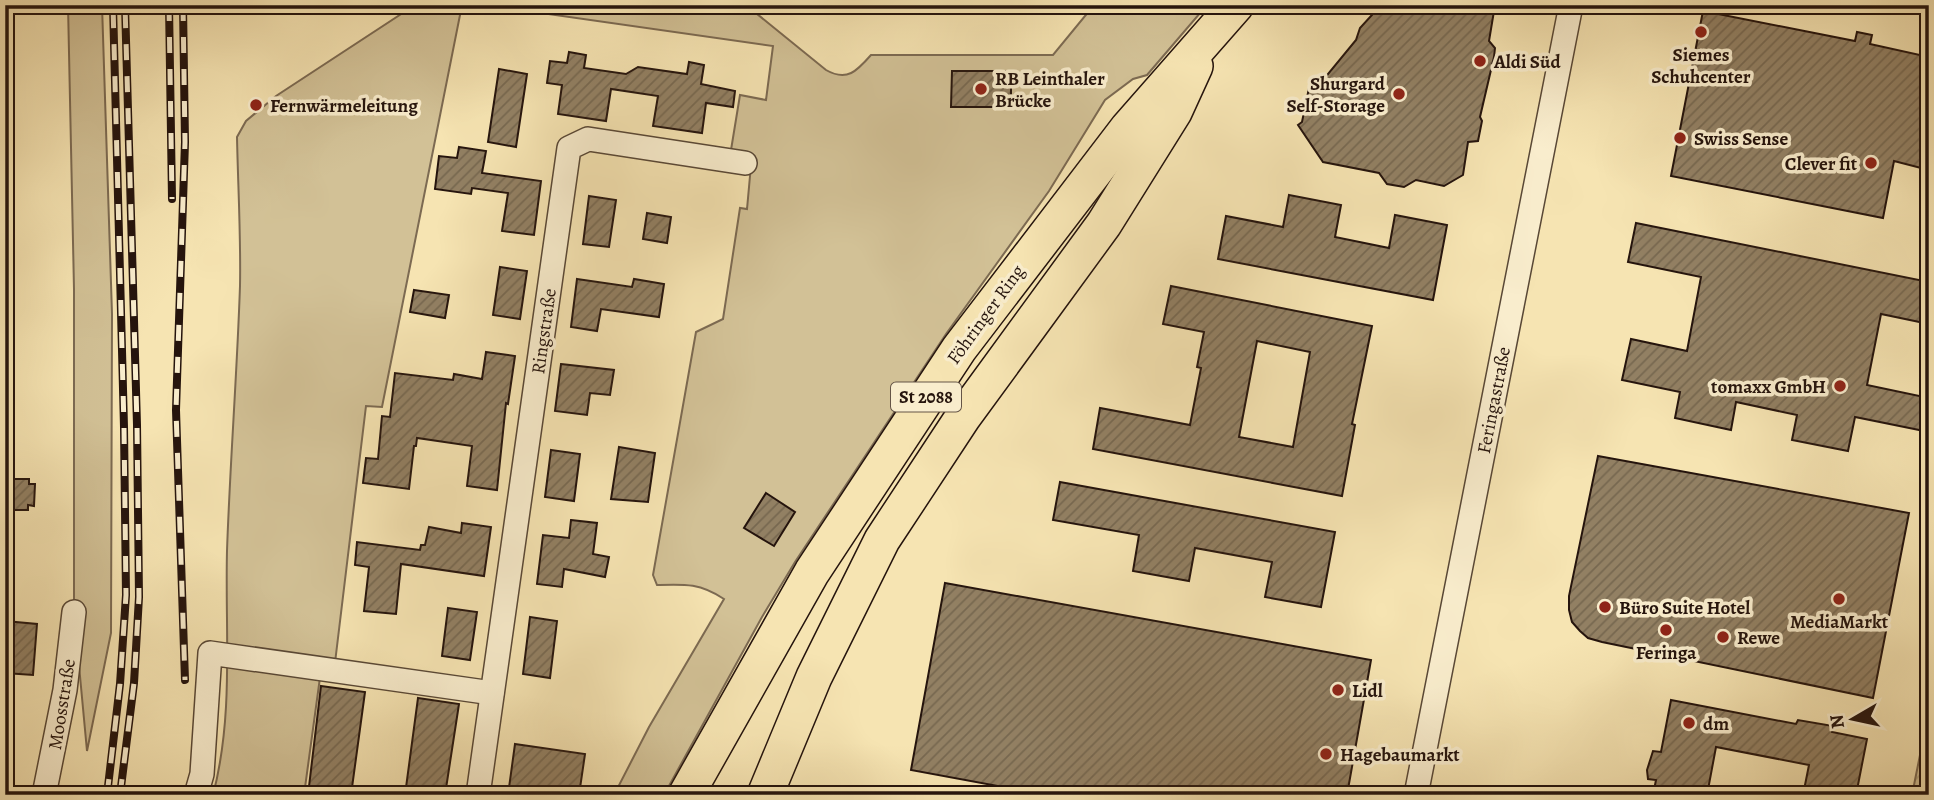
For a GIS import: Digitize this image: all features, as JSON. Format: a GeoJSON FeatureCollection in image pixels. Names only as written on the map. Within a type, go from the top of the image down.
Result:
{"type":"FeatureCollection","features":[{"type":"Feature","properties":{"kind":"highway","name":"Föhringer Ring"},"geometry":{"type":"LineString","coordinates":[[686,795],[812,572],[959,349],[1128,128],[1236,5]]}},
{"type":"Feature","properties":{"kind":"highway"},"geometry":{"type":"LineString","coordinates":[[765,795],[814,677],[882,540],[963,417],[1104,225],[1174,112],[1211,32]]}},
{"type":"Feature","properties":{"kind":"street","name":"Feringastraße"},"geometry":{"type":"LineString","coordinates":[[1416,795],[1571,5]]}},
{"type":"Feature","properties":{"kind":"street","name":"Ringstraße"},"geometry":{"type":"LineString","coordinates":[[478,795],[569,148],[588,139],[745,163]]}},
{"type":"Feature","properties":{"kind":"street","name":"Moosstraße"},"geometry":{"type":"LineString","coordinates":[[44,795],[65,690],[74,612]]}},
{"type":"Feature","properties":{"kind":"street"},"geometry":{"type":"LineString","coordinates":[[196,795],[202,774],[210,653],[492,693]]}},
{"type":"Feature","properties":{"kind":"shaded area"},"geometry":{"type":"Polygon","coordinates":[[[68,5],[102,5],[112,314],[111,633],[87,751],[74,612],[74,289],[68,5]]]}},
{"type":"Feature","properties":{"kind":"shaded area"},"geometry":{"type":"Polygon","coordinates":[[[415,5],[462,5],[382,407],[366,406],[334,671],[321,670],[304,795],[213,795],[220,765],[226,704],[227,551],[240,286],[237,137],[246,121],[276,96],[415,5]]]}},
{"type":"Feature","properties":{"kind":"shaded area"},"geometry":{"type":"Polygon","coordinates":[[[485,5],[746,5],[826,70],[846,75],[856,70],[871,55],[1053,55],[1094,5],[1207,5],[1147,75],[1133,79],[1105,100],[1049,191],[946,334],[795,562],[664,795],[614,795],[649,727],[724,599],[692,586],[657,585],[653,575],[696,332],[723,319],[740,208],[747,209],[752,154],[731,150],[740,95],[766,100],[773,46],[485,5]]]}},
{"type":"Feature","properties":{"kind":"shaded area"},"geometry":{"type":"Polygon","coordinates":[[[1929,710],[1929,795],[1912,795],[1929,710]]]}},
{"type":"Feature","properties":{"kind":"building"},"geometry":{"type":"Polygon","coordinates":[[[1381,5],[1405,11],[1411,5],[1495,5],[1489,41],[1495,48],[1494,57],[1480,117],[1482,121],[1478,141],[1468,142],[1463,175],[1444,186],[1416,180],[1404,187],[1387,184],[1379,173],[1323,162],[1298,125],[1302,122],[1310,83],[1318,78],[1324,79],[1356,40],[1360,28],[1381,5]]]}},
{"type":"Feature","properties":{"kind":"building"},"geometry":{"type":"Polygon","coordinates":[[[1703,11],[1855,41],[1857,32],[1872,35],[1870,44],[1929,57],[1929,150],[1925,169],[1894,161],[1883,218],[1671,176],[1703,11]]]}},
{"type":"Feature","properties":{"kind":"building"},"geometry":{"type":"Polygon","coordinates":[[[569,52],[586,55],[584,68],[626,74],[638,67],[687,74],[689,62],[704,65],[701,84],[735,91],[733,107],[706,103],[702,133],[653,126],[658,96],[611,89],[606,121],[558,114],[562,85],[547,83],[550,61],[567,63],[569,52]]]}},
{"type":"Feature","properties":{"kind":"building"},"geometry":{"type":"Polygon","coordinates":[[[499,69],[527,74],[516,147],[488,142],[499,69]]]}},
{"type":"Feature","properties":{"kind":"building","name":"RB Leinthaler Brücke"},"geometry":{"type":"Polygon","coordinates":[[[952,71],[1011,71],[1011,107],[951,107],[952,71]]]}},
{"type":"Feature","properties":{"kind":"building"},"geometry":{"type":"Polygon","coordinates":[[[459,147],[486,151],[482,173],[541,181],[534,235],[502,231],[508,193],[472,188],[471,194],[435,189],[439,156],[457,158],[459,147]]]}},
{"type":"Feature","properties":{"kind":"building"},"geometry":{"type":"Polygon","coordinates":[[[1289,195],[1341,205],[1335,237],[1389,248],[1395,215],[1447,225],[1433,300],[1218,259],[1226,216],[1283,227],[1289,195]]]}},
{"type":"Feature","properties":{"kind":"building"},"geometry":{"type":"Polygon","coordinates":[[[589,196],[616,200],[609,247],[583,244],[589,196]]]}},
{"type":"Feature","properties":{"kind":"building"},"geometry":{"type":"Polygon","coordinates":[[[647,213],[671,217],[667,243],[643,239],[647,213]]]}},
{"type":"Feature","properties":{"kind":"building"},"geometry":{"type":"Polygon","coordinates":[[[1636,223],[1929,282],[1929,324],[1881,314],[1867,385],[1929,398],[1929,432],[1855,417],[1848,451],[1792,440],[1797,415],[1736,402],[1731,430],[1675,418],[1680,392],[1622,380],[1631,339],[1687,351],[1701,277],[1628,262],[1636,223]]]}},
{"type":"Feature","properties":{"kind":"building"},"geometry":{"type":"Polygon","coordinates":[[[500,267],[527,271],[520,319],[493,315],[500,267]]]}},
{"type":"Feature","properties":{"kind":"building"},"geometry":{"type":"Polygon","coordinates":[[[577,279],[632,287],[634,279],[664,284],[659,317],[601,309],[597,331],[571,327],[577,279]]]}},
{"type":"Feature","properties":{"kind":"building"},"geometry":{"type":"Polygon","coordinates":[[[1171,286],[1372,326],[1352,424],[1355,425],[1342,496],[1093,449],[1100,408],[1190,425],[1201,368],[1197,367],[1204,332],[1163,324],[1171,286]],[[1257,341],[1239,437],[1293,447],[1310,352],[1257,341]]]}},
{"type":"Feature","properties":{"kind":"building"},"geometry":{"type":"Polygon","coordinates":[[[414,290],[449,295],[445,318],[410,312],[414,290]]]}},
{"type":"Feature","properties":{"kind":"building"},"geometry":{"type":"Polygon","coordinates":[[[486,352],[515,356],[508,404],[506,403],[497,490],[467,486],[472,446],[417,438],[409,489],[363,483],[366,458],[378,459],[382,416],[390,417],[395,373],[453,380],[454,374],[482,379],[486,352]]]}},
{"type":"Feature","properties":{"kind":"building"},"geometry":{"type":"Polygon","coordinates":[[[561,364],[614,370],[610,395],[590,393],[587,415],[555,411],[561,364]]]}},
{"type":"Feature","properties":{"kind":"building"},"geometry":{"type":"Polygon","coordinates":[[[619,447],[655,453],[648,502],[611,499],[619,447]]]}},
{"type":"Feature","properties":{"kind":"building"},"geometry":{"type":"Polygon","coordinates":[[[551,450],[580,454],[574,501],[545,497],[551,450]]]}},
{"type":"Feature","properties":{"kind":"building"},"geometry":{"type":"Polygon","coordinates":[[[1598,456],[1909,513],[1873,698],[1602,642],[1588,638],[1580,631],[1572,622],[1569,596],[1598,456]]]}},
{"type":"Feature","properties":{"kind":"building"},"geometry":{"type":"Polygon","coordinates":[[[10,479],[29,479],[29,484],[35,484],[34,506],[28,505],[28,510],[9,510],[10,479]]]}},
{"type":"Feature","properties":{"kind":"building"},"geometry":{"type":"Polygon","coordinates":[[[1060,482],[1335,532],[1321,607],[1265,597],[1272,562],[1195,548],[1189,581],[1133,571],[1139,535],[1053,520],[1060,482]]]}},
{"type":"Feature","properties":{"kind":"building"},"geometry":{"type":"Polygon","coordinates":[[[766,493],[795,512],[774,546],[744,528],[766,493]]]}},
{"type":"Feature","properties":{"kind":"building"},"geometry":{"type":"Polygon","coordinates":[[[571,520],[597,523],[593,554],[609,557],[605,577],[564,569],[562,587],[537,584],[543,535],[569,538],[571,520]]]}},
{"type":"Feature","properties":{"kind":"building"},"geometry":{"type":"Polygon","coordinates":[[[462,523],[491,527],[484,576],[401,564],[396,614],[364,611],[369,567],[355,565],[357,542],[420,550],[421,545],[425,545],[429,527],[461,533],[462,523]]]}},
{"type":"Feature","properties":{"kind":"building"},"geometry":{"type":"Polygon","coordinates":[[[945,583],[1371,660],[1347,795],[1047,795],[911,770],[945,583]]]}},
{"type":"Feature","properties":{"kind":"building"},"geometry":{"type":"Polygon","coordinates":[[[448,608],[477,612],[470,660],[442,656],[448,608]]]}},
{"type":"Feature","properties":{"kind":"building"},"geometry":{"type":"Polygon","coordinates":[[[530,617],[557,621],[550,678],[523,674],[530,617]]]}},
{"type":"Feature","properties":{"kind":"building"},"geometry":{"type":"Polygon","coordinates":[[[5,621],[37,624],[33,675],[5,673],[5,621]]]}},
{"type":"Feature","properties":{"kind":"building"},"geometry":{"type":"Polygon","coordinates":[[[321,686],[365,692],[351,795],[308,795],[321,686]]]}},
{"type":"Feature","properties":{"kind":"building"},"geometry":{"type":"Polygon","coordinates":[[[418,698],[459,704],[445,795],[405,795],[418,698]]]}},
{"type":"Feature","properties":{"kind":"building"},"geometry":{"type":"Polygon","coordinates":[[[1671,700],[1796,724],[1798,720],[1833,726],[1832,732],[1867,739],[1856,795],[1803,795],[1809,765],[1716,747],[1707,795],[1653,795],[1656,780],[1648,779],[1647,770],[1653,751],[1661,752],[1671,700]]]}},
{"type":"Feature","properties":{"kind":"building"},"geometry":{"type":"Polygon","coordinates":[[[515,744],[585,754],[579,795],[508,795],[515,744]]]}},
{"type":"Feature","properties":{"kind":"railway"},"geometry":{"type":"LineString","coordinates":[[107,795],[120,684],[126,595],[113,5]]}},
{"type":"Feature","properties":{"kind":"railway"},"geometry":{"type":"LineString","coordinates":[[120,795],[134,683],[139,597],[125,5]]}},
{"type":"Feature","properties":{"kind":"railway"},"geometry":{"type":"LineString","coordinates":[[169,5],[172,199]]}},
{"type":"Feature","properties":{"kind":"railway"},"geometry":{"type":"LineString","coordinates":[[183,5],[185,142],[176,410],[185,680]]}},
{"type":"Feature","properties":{"kind":"place","name":"Siemes Schuhcenter"},"geometry":{"type":"Point","coordinates":[1701,32]}},
{"type":"Feature","properties":{"kind":"place","name":"Aldi Süd"},"geometry":{"type":"Point","coordinates":[1480,61]}},
{"type":"Feature","properties":{"kind":"place","name":"RB Leinthaler Brücke"},"geometry":{"type":"Point","coordinates":[981,89]}},
{"type":"Feature","properties":{"kind":"place","name":"Shurgard Self-Storage"},"geometry":{"type":"Point","coordinates":[1399,94]}},
{"type":"Feature","properties":{"kind":"place","name":"Fernwärmeleitung"},"geometry":{"type":"Point","coordinates":[256,105]}},
{"type":"Feature","properties":{"kind":"place","name":"Swiss Sense"},"geometry":{"type":"Point","coordinates":[1680,138]}},
{"type":"Feature","properties":{"kind":"place","name":"Clever fit"},"geometry":{"type":"Point","coordinates":[1871,163]}},
{"type":"Feature","properties":{"kind":"place","name":"tomaxx GmbH"},"geometry":{"type":"Point","coordinates":[1840,386]}},
{"type":"Feature","properties":{"kind":"place","name":"MediaMarkt"},"geometry":{"type":"Point","coordinates":[1839,599]}},
{"type":"Feature","properties":{"kind":"place","name":"Büro Suite Hotel"},"geometry":{"type":"Point","coordinates":[1605,607]}},
{"type":"Feature","properties":{"kind":"place","name":"Feringa"},"geometry":{"type":"Point","coordinates":[1666,630]}},
{"type":"Feature","properties":{"kind":"place","name":"Rewe"},"geometry":{"type":"Point","coordinates":[1723,637]}},
{"type":"Feature","properties":{"kind":"place","name":"Lidl"},"geometry":{"type":"Point","coordinates":[1338,690]}},
{"type":"Feature","properties":{"kind":"place","name":"dm"},"geometry":{"type":"Point","coordinates":[1689,723]}},
{"type":"Feature","properties":{"kind":"place","name":"Hagebaumarkt"},"geometry":{"type":"Point","coordinates":[1326,754]}}]}
